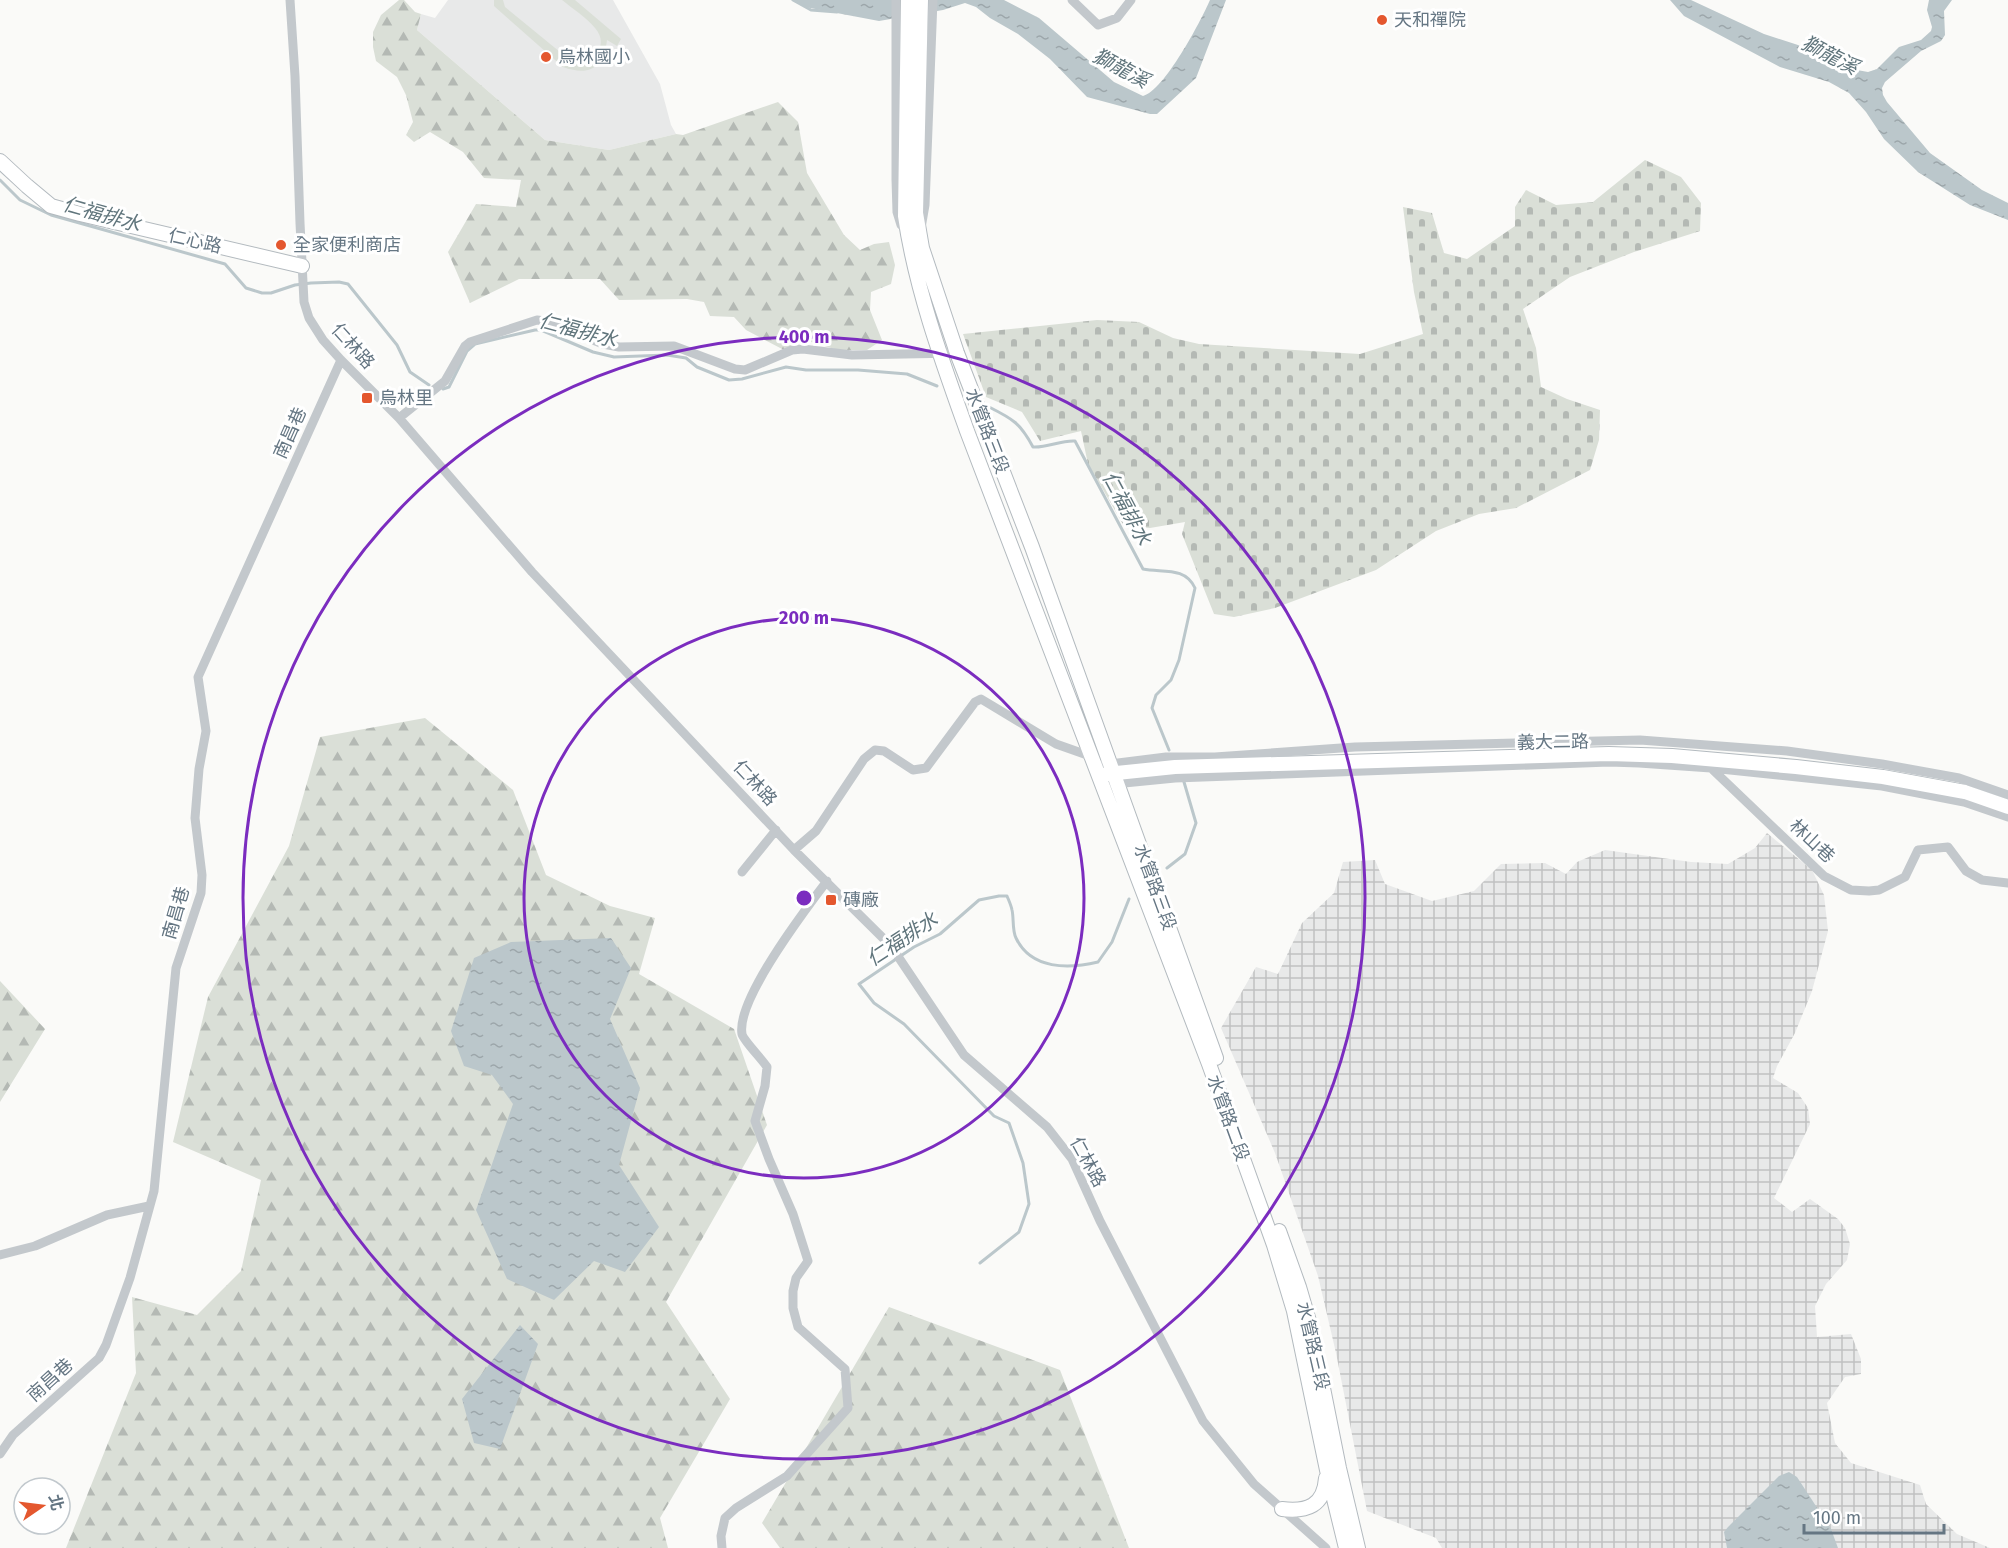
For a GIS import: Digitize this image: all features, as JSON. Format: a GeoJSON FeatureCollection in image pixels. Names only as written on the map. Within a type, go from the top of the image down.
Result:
{"type":"FeatureCollection","features":[{"type":"Feature","properties":{"kind":"main road"},"geometry":{"type":"LineString","coordinates":[[909,0],[914,42]]}},
{"type":"Feature","properties":{"kind":"main road"},"geometry":{"type":"LineString","coordinates":[[914,42],[921,0]]}},
{"type":"Feature","properties":{"kind":"main road","name":"水管路三段"},"geometry":{"type":"LineString","coordinates":[[914,42],[915,213],[919,236],[957,353],[1032,547],[1299,1287],[1311,1328],[1339,1468],[1358,1548]]}},
{"type":"Feature","properties":{"kind":"main road","name":"水管路三段"},"geometry":{"type":"LineString","coordinates":[[914,42],[905,204],[910,251],[940,354],[1015,560],[1096,771]]}},
{"type":"Feature","properties":{"kind":"main road","name":"仁心路"},"geometry":{"type":"LineString","coordinates":[[0,161],[51,206],[302,271]]}},
{"type":"Feature","properties":{"kind":"main road","name":"義大二路"},"geometry":{"type":"LineString","coordinates":[[1096,771],[1114,773],[1174,767],[1609,754],[1661,755],[1711,764],[1796,767],[1882,777],[1965,792],[2008,807]]}},
{"type":"Feature","properties":{"kind":"main road","name":"水管路二段"},"geometry":{"type":"LineString","coordinates":[[1096,771],[1209,1064],[1274,1245],[1296,1321],[1327,1470]]}},
{"type":"Feature","properties":{"kind":"main road"},"geometry":{"type":"LineString","coordinates":[[1282,1509],[1298,1511],[1311,1507],[1322,1497],[1326,1487],[1327,1470]]}},
{"type":"Feature","properties":{"kind":"main road"},"geometry":{"type":"LineString","coordinates":[[1327,1470],[1346,1548]]}},
{"type":"Feature","properties":{"kind":"street","name":"仁林路"},"geometry":{"type":"LineString","coordinates":[[290,0],[304,302],[309,318],[323,340],[399,418],[532,572],[794,850],[891,946],[963,1054],[1047,1127],[1072,1159],[1100,1221],[1203,1421],[1254,1484],[1326,1548]]}},
{"type":"Feature","properties":{"kind":"street"},"geometry":{"type":"LineString","coordinates":[[896,0],[914,42]]}},
{"type":"Feature","properties":{"kind":"street"},"geometry":{"type":"LineString","coordinates":[[914,42],[933,0]]}},
{"type":"Feature","properties":{"kind":"street"},"geometry":{"type":"LineString","coordinates":[[1072,0],[1098,25],[1117,18],[1131,0]]}},
{"type":"Feature","properties":{"kind":"street"},"geometry":{"type":"LineString","coordinates":[[399,418],[445,381],[465,346],[470,342],[537,320],[546,321],[603,344],[619,347],[674,346],[723,366],[745,370],[792,350],[802,349],[852,355],[957,353]]}},
{"type":"Feature","properties":{"kind":"street","name":"南昌巷"},"geometry":{"type":"LineString","coordinates":[[0,1454],[13,1436],[99,1358],[130,1278],[154,1191],[176,968],[201,893],[202,875],[195,818],[199,769],[206,731],[198,677],[341,360]]}},
{"type":"Feature","properties":{"kind":"street"},"geometry":{"type":"LineString","coordinates":[[794,850],[816,831],[864,759],[875,750],[884,751],[913,770],[926,768],[975,702],[981,699],[1096,771]]}},
{"type":"Feature","properties":{"kind":"street","name":"義大二路"},"geometry":{"type":"LineString","coordinates":[[1114,773],[1166,757],[1215,757],[1354,747],[1640,740],[1786,752],[1882,764],[1959,778],[2008,795]]}},
{"type":"Feature","properties":{"kind":"street"},"geometry":{"type":"LineString","coordinates":[[1708,745],[1711,764]]}},
{"type":"Feature","properties":{"kind":"street","name":"義大二路"},"geometry":{"type":"LineString","coordinates":[[1711,764],[1882,786],[1964,802],[2008,817]]}},
{"type":"Feature","properties":{"kind":"street","name":"林山巷"},"geometry":{"type":"LineString","coordinates":[[1711,764],[1824,876],[1851,890],[1869,891],[1889,886],[1905,878],[1918,850],[1948,847],[1966,872],[1982,880],[2008,883]]}},
{"type":"Feature","properties":{"kind":"street"},"geometry":{"type":"LineString","coordinates":[[742,872],[776,830]]}},
{"type":"Feature","properties":{"kind":"street"},"geometry":{"type":"LineString","coordinates":[[722,1548],[721,1536],[725,1518],[736,1508],[787,1476],[848,1408],[845,1369],[798,1327],[793,1308],[793,1292],[796,1278],[808,1262],[794,1214],[755,1121],[768,1067],[759,1054],[742,1038],[741,1023],[757,986],[786,935],[827,881]]}},
{"type":"Feature","properties":{"kind":"street"},"geometry":{"type":"LineString","coordinates":[[0,1255],[35,1245],[107,1215],[150,1206]]}},
{"type":"Feature","properties":{"kind":"shaded area","name":"烏林國小"},"geometry":{"type":"Polygon","coordinates":[[[448,0],[613,0],[660,84],[671,125],[676,134],[609,150],[545,140],[417,30],[421,14],[435,18],[448,0]]]}},
{"type":"Feature","properties":{"kind":"shaded area"},"geometry":{"type":"Polygon","coordinates":[[[1767,833],[1812,870],[1824,895],[1828,931],[1812,991],[1773,1078],[1798,1093],[1808,1108],[1810,1124],[1774,1198],[1792,1212],[1810,1199],[1838,1219],[1845,1228],[1850,1244],[1847,1260],[1826,1284],[1815,1306],[1817,1337],[1851,1334],[1861,1359],[1861,1374],[1845,1377],[1827,1403],[1835,1443],[1851,1463],[1920,1485],[1926,1504],[1957,1534],[1990,1548],[1442,1548],[1436,1538],[1367,1511],[1336,1353],[1318,1276],[1275,1153],[1221,1028],[1256,967],[1278,974],[1302,923],[1334,893],[1343,862],[1375,860],[1385,884],[1432,901],[1474,891],[1501,864],[1545,863],[1566,874],[1577,862],[1605,850],[1691,862],[1728,864],[1755,848],[1767,833]]]}},
{"type":"Feature","properties":{"kind":"green space"},"geometry":{"type":"Polygon","coordinates":[[[399,0],[404,0],[415,12],[421,14],[417,30],[545,140],[609,150],[676,134],[683,135],[778,102],[798,122],[807,173],[844,235],[860,250],[874,244],[889,242],[895,265],[891,284],[871,292],[870,310],[882,340],[867,350],[838,350],[808,341],[784,350],[746,330],[734,317],[710,316],[704,302],[687,299],[619,300],[600,279],[519,279],[470,303],[448,252],[476,204],[516,207],[521,180],[484,178],[463,152],[430,132],[414,142],[406,135],[413,122],[406,95],[397,77],[376,61],[373,47],[373,32],[381,15],[399,0]]]}},
{"type":"Feature","properties":{"kind":"green space"},"geometry":{"type":"Polygon","coordinates":[[[494,0],[503,0],[505,7],[571,61],[578,62],[592,58],[600,48],[601,41],[595,28],[562,0],[575,0],[621,39],[617,46],[607,40],[603,57],[599,63],[588,70],[581,71],[563,67],[494,6],[494,0]]]}},
{"type":"Feature","properties":{"kind":"green space"},"geometry":{"type":"Polygon","coordinates":[[[1645,160],[1681,177],[1701,203],[1700,231],[1634,252],[1570,277],[1523,309],[1536,348],[1541,387],[1600,410],[1599,440],[1590,470],[1516,508],[1479,514],[1436,531],[1376,570],[1275,608],[1234,617],[1214,614],[1182,534],[1185,522],[1150,528],[1124,526],[1088,464],[1081,431],[1040,441],[1022,412],[986,397],[963,334],[1097,320],[1139,322],[1173,338],[1199,344],[1360,354],[1423,334],[1414,292],[1403,207],[1432,213],[1444,253],[1467,259],[1515,226],[1515,207],[1526,190],[1556,205],[1593,202],[1645,160]]]}},
{"type":"Feature","properties":{"kind":"green space"},"geometry":{"type":"Polygon","coordinates":[[[425,718],[513,790],[546,875],[610,906],[655,918],[639,974],[734,1029],[767,1125],[666,1302],[730,1399],[660,1518],[668,1548],[66,1548],[136,1373],[132,1297],[197,1315],[241,1271],[261,1180],[173,1142],[208,997],[289,846],[320,737],[425,718]]]}},
{"type":"Feature","properties":{"kind":"green space"},"geometry":{"type":"Polygon","coordinates":[[[0,981],[45,1029],[0,1102],[0,981]]]}},
{"type":"Feature","properties":{"kind":"green space"},"geometry":{"type":"Polygon","coordinates":[[[889,1307],[1060,1370],[1129,1548],[780,1548],[762,1523],[889,1307]]]}},
{"type":"Feature","properties":{"kind":"water","name":"獅龍溪"},"geometry":{"type":"Polygon","coordinates":[[[793,0],[1004,0],[1039,18],[1114,82],[1143,96],[1152,91],[1171,69],[1210,0],[1226,0],[1196,78],[1157,114],[1150,114],[1087,97],[1050,59],[1018,34],[976,7],[965,3],[943,10],[879,21],[805,7],[793,0]]]}},
{"type":"Feature","properties":{"kind":"water","name":"獅龍溪"},"geometry":{"type":"Polygon","coordinates":[[[1670,0],[1691,0],[1764,34],[1798,45],[1846,68],[1868,72],[1877,69],[1899,47],[1921,40],[1931,31],[1927,10],[1929,0],[1952,0],[1944,11],[1945,35],[1941,41],[1921,51],[1885,82],[1882,88],[1883,95],[1930,153],[1982,190],[2008,203],[2008,220],[1970,205],[1918,172],[1884,139],[1866,112],[1849,93],[1829,82],[1780,67],[1684,16],[1670,0]]]}},
{"type":"Feature","properties":{"kind":"water"},"geometry":{"type":"Polygon","coordinates":[[[611,938],[631,968],[610,1019],[640,1088],[619,1165],[659,1227],[625,1272],[594,1261],[554,1300],[507,1279],[476,1210],[513,1104],[492,1075],[464,1066],[451,1031],[474,958],[511,942],[611,938]]]}},
{"type":"Feature","properties":{"kind":"water"},"geometry":{"type":"Polygon","coordinates":[[[520,1325],[538,1344],[500,1449],[474,1443],[462,1399],[520,1325]]]}},
{"type":"Feature","properties":{"kind":"water"},"geometry":{"type":"Polygon","coordinates":[[[1789,1472],[1797,1477],[1831,1529],[1838,1548],[1727,1548],[1724,1532],[1728,1527],[1779,1476],[1789,1472]]]}},
{"type":"Feature","properties":{"kind":"waterway","name":"獅龍溪"},"geometry":{"type":"LineString","coordinates":[[793,0],[811,10],[837,12]]}},
{"type":"Feature","properties":{"kind":"waterway","name":"仁福排水"},"geometry":{"type":"LineString","coordinates":[[0,180],[20,200],[51,215],[225,264],[246,288],[262,293],[311,283],[348,284],[397,345],[410,372],[429,385]]}},
{"type":"Feature","properties":{"kind":"waterway","name":"仁福排水"},"geometry":{"type":"LineString","coordinates":[[443,389],[449,387],[467,351],[475,344],[535,330],[541,330],[593,352],[614,357],[667,355],[686,358],[697,367],[729,380],[742,379],[786,367],[806,370],[858,370],[907,374],[937,386]]}},
{"type":"Feature","properties":{"kind":"waterway","name":"仁福排水"},"geometry":{"type":"LineString","coordinates":[[989,407],[1015,422],[1033,447],[1075,441],[1143,569],[1179,573],[1191,581],[1195,588],[1179,660],[1171,680],[1156,695],[1152,708],[1169,750]]}},
{"type":"Feature","properties":{"kind":"waterway","name":"仁福排水"},"geometry":{"type":"LineString","coordinates":[[1167,868],[1185,854],[1196,823],[1184,782]]}},
{"type":"Feature","properties":{"kind":"waterway","name":"仁福排水"},"geometry":{"type":"LineString","coordinates":[[980,1263],[1019,1232],[1029,1204],[1023,1163],[1009,1123],[994,1116],[904,1024],[874,1003],[859,984],[914,947],[940,934],[979,900],[999,896],[1007,896],[1012,910],[1016,938],[1031,956],[1041,962],[1063,966],[1098,962],[1112,942],[1129,899]]}},
{"type":"Feature","properties":{"kind":"place","name":"天和禪院"},"geometry":{"type":"Point","coordinates":[1382,20]}},
{"type":"Feature","properties":{"kind":"place","name":"烏林國小"},"geometry":{"type":"Point","coordinates":[546,57]}},
{"type":"Feature","properties":{"kind":"place","name":"全家便利商店"},"geometry":{"type":"Point","coordinates":[281,245]}},
{"type":"Feature","properties":{"kind":"place","name":"烏林里"},"geometry":{"type":"Point","coordinates":[367,398]}},
{"type":"Feature","properties":{"kind":"place","name":"磚廠"},"geometry":{"type":"Point","coordinates":[831,900]}}]}
